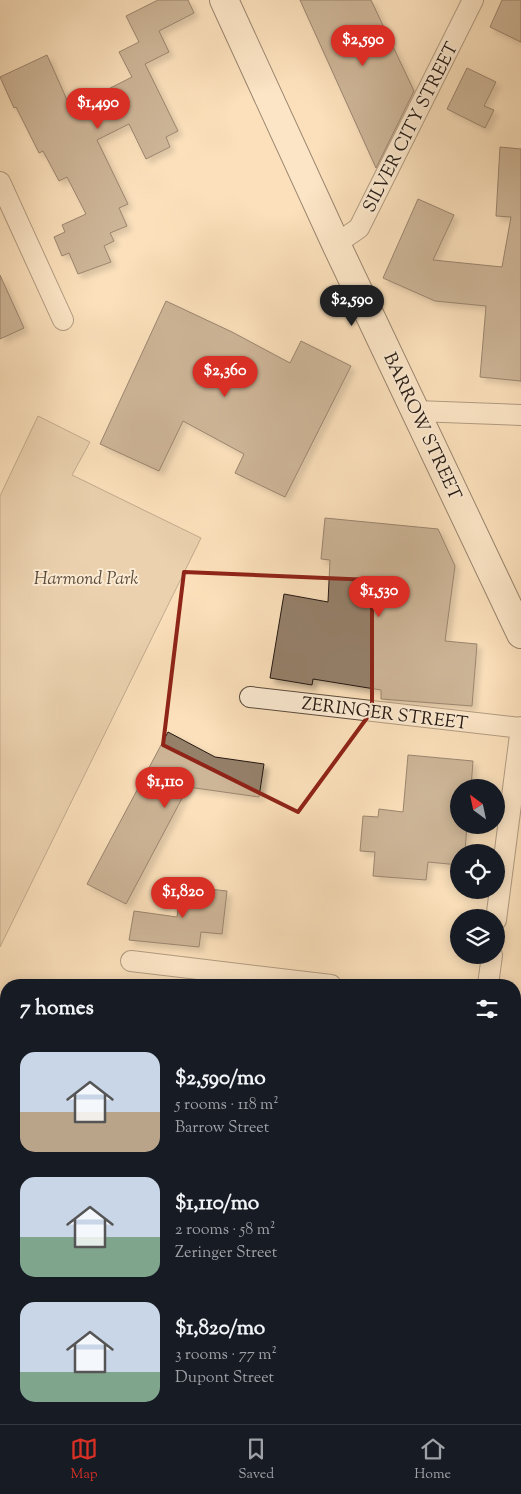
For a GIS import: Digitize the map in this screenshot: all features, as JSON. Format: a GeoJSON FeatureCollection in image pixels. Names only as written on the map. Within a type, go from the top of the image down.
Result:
{"type":"FeatureCollection","features":[{"type":"Feature","properties":{"kind":"main road","name":"BARROW STREET"},"geometry":{"type":"LineString","coordinates":[[224,0],[336,244],[521,634]]}},
{"type":"Feature","properties":{"kind":"street","name":"SILVER CITY STREET"},"geometry":{"type":"LineString","coordinates":[[336,244],[359,228],[473,0]]}},
{"type":"Feature","properties":{"kind":"street"},"geometry":{"type":"LineString","coordinates":[[0,182],[63,320]]}},
{"type":"Feature","properties":{"kind":"street"},"geometry":{"type":"LineString","coordinates":[[416,410],[521,415]]}},
{"type":"Feature","properties":{"kind":"street","name":"ZERINGER STREET"},"geometry":{"type":"LineString","coordinates":[[250,697],[521,727]]}},
{"type":"Feature","properties":{"kind":"street"},"geometry":{"type":"LineString","coordinates":[[497,909],[521,727]]}},
{"type":"Feature","properties":{"kind":"street"},"geometry":{"type":"LineString","coordinates":[[132,961],[281,979]]}},
{"type":"Feature","properties":{"kind":"street"},"geometry":{"type":"LineString","coordinates":[[489,979],[491,964]]}},
{"type":"Feature","properties":{"kind":"highlighted area"},"geometry":{"type":"Polygon","coordinates":[[[184,572],[372,580],[372,711],[298,812],[163,745],[184,572]]]}},
{"type":"Feature","properties":{"kind":"green space","name":"Harmond Park"},"geometry":{"type":"Polygon","coordinates":[[[38,416],[90,442],[72,475],[201,538],[0,947],[0,496],[38,416]]]}},
{"type":"Feature","properties":{"kind":"building"},"geometry":{"type":"Polygon","coordinates":[[[158,0],[188,0],[194,13],[159,31],[169,52],[145,64],[178,131],[166,137],[170,147],[146,159],[129,124],[97,140],[128,204],[119,208],[127,226],[110,233],[114,241],[104,246],[111,262],[78,274],[69,253],[62,256],[54,237],[65,232],[62,225],[86,214],[67,177],[59,181],[43,151],[39,153],[16,107],[14,108],[0,77],[47,55],[67,100],[71,97],[75,106],[132,77],[119,52],[139,42],[126,16],[158,0]]]}},
{"type":"Feature","properties":{"kind":"building"},"geometry":{"type":"Polygon","coordinates":[[[300,0],[371,0],[414,91],[376,168],[300,0]]]}},
{"type":"Feature","properties":{"kind":"building"},"geometry":{"type":"Polygon","coordinates":[[[502,0],[521,0],[521,42],[490,27],[502,0]]]}},
{"type":"Feature","properties":{"kind":"building"},"geometry":{"type":"Polygon","coordinates":[[[467,68],[496,82],[484,106],[494,110],[485,128],[447,109],[467,68]]]}},
{"type":"Feature","properties":{"kind":"building"},"geometry":{"type":"Polygon","coordinates":[[[500,147],[521,149],[521,381],[480,377],[486,306],[435,301],[383,278],[418,199],[454,215],[433,260],[502,267],[511,217],[496,216],[500,147]]]}},
{"type":"Feature","properties":{"kind":"building"},"geometry":{"type":"Polygon","coordinates":[[[0,275],[24,328],[0,339],[0,275]]]}},
{"type":"Feature","properties":{"kind":"building"},"geometry":{"type":"Polygon","coordinates":[[[166,301],[232,332],[290,363],[301,341],[351,366],[285,497],[235,473],[244,454],[183,421],[159,471],[100,444],[166,301]]]}},
{"type":"Feature","properties":{"kind":"building"},"geometry":{"type":"Polygon","coordinates":[[[325,518],[438,529],[455,566],[445,641],[477,644],[472,706],[381,699],[381,690],[313,679],[312,685],[270,678],[284,594],[328,602],[330,560],[321,559],[325,518]]]}},
{"type":"Feature","properties":{"kind":"building"},"geometry":{"type":"Polygon","coordinates":[[[168,732],[215,757],[264,764],[259,797],[188,787],[126,904],[87,884],[168,732]]]}},
{"type":"Feature","properties":{"kind":"building"},"geometry":{"type":"Polygon","coordinates":[[[408,755],[473,761],[472,779],[450,779],[450,834],[466,834],[466,844],[450,844],[450,864],[428,862],[426,880],[373,876],[375,852],[360,851],[363,816],[378,817],[379,809],[403,812],[408,755]]]}},
{"type":"Feature","properties":{"kind":"building"},"geometry":{"type":"Polygon","coordinates":[[[181,886],[227,891],[222,934],[201,932],[199,947],[129,940],[134,911],[177,917],[181,886]]]}}]}
